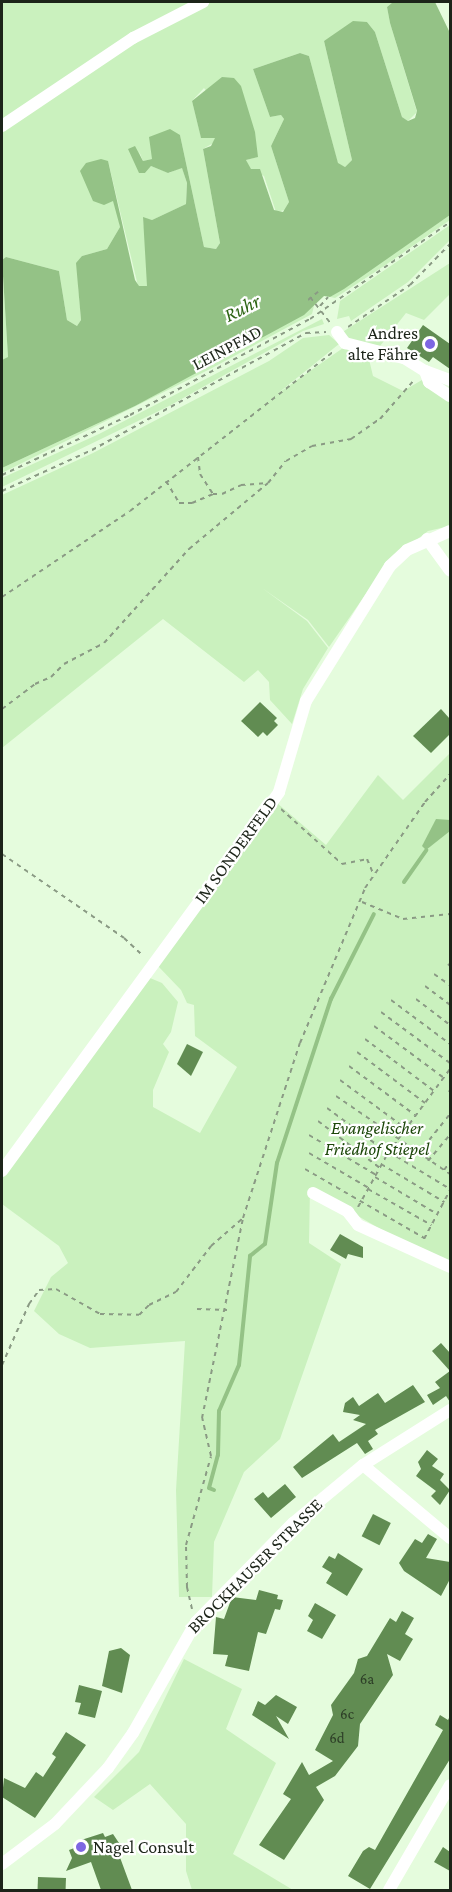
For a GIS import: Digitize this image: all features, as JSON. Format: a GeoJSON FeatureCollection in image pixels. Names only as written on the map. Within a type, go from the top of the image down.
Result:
{"type":"FeatureCollection","features":[{"type":"Feature","properties":{"kind":"street"},"geometry":{"type":"LineString","coordinates":[[2,126],[133,38],[203,2]]}},
{"type":"Feature","properties":{"kind":"street"},"geometry":{"type":"LineString","coordinates":[[332,332],[345,343],[404,358],[424,371],[450,380]]}},
{"type":"Feature","properties":{"kind":"street"},"geometry":{"type":"LineString","coordinates":[[424,371],[429,381],[450,396]]}},
{"type":"Feature","properties":{"kind":"street","name":"IM SONDERFELD"},"geometry":{"type":"LineString","coordinates":[[2,1171],[272,801],[288,772],[306,701],[321,672],[390,566],[406,550],[450,531]]}},
{"type":"Feature","properties":{"kind":"street"},"geometry":{"type":"LineString","coordinates":[[427,539],[450,571]]}},
{"type":"Feature","properties":{"kind":"street"},"geometry":{"type":"LineString","coordinates":[[313,1193],[348,1212],[352,1219],[450,1267]]}},
{"type":"Feature","properties":{"kind":"street","name":"BROCKHAUSER STRASSE"},"geometry":{"type":"LineString","coordinates":[[2,1864],[55,1824],[108,1767],[133,1733],[196,1622],[293,1523],[363,1465],[450,1410]]}},
{"type":"Feature","properties":{"kind":"street"},"geometry":{"type":"LineString","coordinates":[[363,1465],[450,1538]]}},
{"type":"Feature","properties":{"kind":"street"},"geometry":{"type":"LineString","coordinates":[[389,1890],[450,1785]]}},
{"type":"Feature","properties":{"kind":"path","name":"LEINPFAD"},"geometry":{"type":"LineString","coordinates":[[2,475],[130,415],[324,311],[450,222]]}},
{"type":"Feature","properties":{"kind":"path"},"geometry":{"type":"LineString","coordinates":[[2,491],[92,450],[306,333],[332,332],[410,285],[450,244]]}},
{"type":"Feature","properties":{"kind":"path"},"geometry":{"type":"LineString","coordinates":[[318,291],[309,299],[324,311]]}},
{"type":"Feature","properties":{"kind":"path"},"geometry":{"type":"LineString","coordinates":[[319,307],[328,297]]}},
{"type":"Feature","properties":{"kind":"path"},"geometry":{"type":"LineString","coordinates":[[2,597],[74,552],[345,343]]}},
{"type":"Feature","properties":{"kind":"path"},"geometry":{"type":"LineString","coordinates":[[2,709],[35,684],[51,677],[64,663],[104,643],[189,549],[268,483],[285,461],[312,446],[351,439],[380,419],[424,371]]}},
{"type":"Feature","properties":{"kind":"path"},"geometry":{"type":"LineString","coordinates":[[198,457],[200,474],[213,494]]}},
{"type":"Feature","properties":{"kind":"path"},"geometry":{"type":"LineString","coordinates":[[166,481],[179,503],[192,503],[213,494],[222,494],[241,485],[268,483]]}},
{"type":"Feature","properties":{"kind":"path"},"geometry":{"type":"LineString","coordinates":[[196,1622],[187,1587],[186,1545],[211,1456],[202,1418],[226,1310],[243,1218],[300,1043],[373,873],[450,774]]}},
{"type":"Feature","properties":{"kind":"path"},"geometry":{"type":"LineString","coordinates":[[272,801],[342,864],[367,859],[373,873]]}},
{"type":"Feature","properties":{"kind":"path"},"geometry":{"type":"LineString","coordinates":[[2,854],[124,938],[151,967]]}},
{"type":"Feature","properties":{"kind":"path"},"geometry":{"type":"LineString","coordinates":[[362,902],[403,919],[450,914]]}},
{"type":"Feature","properties":{"kind":"path"},"geometry":{"type":"LineString","coordinates":[[435,974],[450,986]]}},
{"type":"Feature","properties":{"kind":"path"},"geometry":{"type":"LineString","coordinates":[[425,986],[450,1005]]}},
{"type":"Feature","properties":{"kind":"path"},"geometry":{"type":"LineString","coordinates":[[416,999],[450,1025]]}},
{"type":"Feature","properties":{"kind":"path"},"geometry":{"type":"LineString","coordinates":[[391,1000],[450,1044]]}},
{"type":"Feature","properties":{"kind":"path"},"geometry":{"type":"LineString","coordinates":[[381,1012],[450,1063]]}},
{"type":"Feature","properties":{"kind":"path"},"geometry":{"type":"LineString","coordinates":[[374,1026],[444,1078]]}},
{"type":"Feature","properties":{"kind":"path"},"geometry":{"type":"LineString","coordinates":[[365,1039],[434,1091]]}},
{"type":"Feature","properties":{"kind":"path"},"geometry":{"type":"LineString","coordinates":[[357,1052],[425,1103]]}},
{"type":"Feature","properties":{"kind":"path"},"geometry":{"type":"LineString","coordinates":[[349,1066],[415,1115]]}},
{"type":"Feature","properties":{"kind":"path"},"geometry":{"type":"LineString","coordinates":[[352,1219],[388,1153],[450,1069]]}},
{"type":"Feature","properties":{"kind":"path"},"geometry":{"type":"LineString","coordinates":[[340,1080],[405,1128]]}},
{"type":"Feature","properties":{"kind":"path"},"geometry":{"type":"LineString","coordinates":[[336,1096],[397,1141],[450,1174]]}},
{"type":"Feature","properties":{"kind":"path"},"geometry":{"type":"LineString","coordinates":[[327,1108],[388,1153],[450,1190],[416,1252]]}},
{"type":"Feature","properties":{"kind":"path"},"geometry":{"type":"LineString","coordinates":[[418,1154],[450,1114]]}},
{"type":"Feature","properties":{"kind":"path"},"geometry":{"type":"LineString","coordinates":[[318,1121],[381,1166],[444,1202]]}},
{"type":"Feature","properties":{"kind":"path"},"geometry":{"type":"LineString","coordinates":[[309,1135],[437,1214]]}},
{"type":"Feature","properties":{"kind":"path"},"geometry":{"type":"LineString","coordinates":[[428,1161],[450,1135]]}},
{"type":"Feature","properties":{"kind":"path"},"geometry":{"type":"LineString","coordinates":[[309,1153],[431,1225]]}},
{"type":"Feature","properties":{"kind":"path"},"geometry":{"type":"LineString","coordinates":[[444,1170],[450,1162]]}},
{"type":"Feature","properties":{"kind":"path"},"geometry":{"type":"LineString","coordinates":[[305,1169],[424,1239]]}},
{"type":"Feature","properties":{"kind":"path"},"geometry":{"type":"LineString","coordinates":[[2,1365],[29,1304],[39,1290],[56,1289],[100,1314],[139,1316],[149,1305],[176,1292],[211,1246],[243,1218]]}},
{"type":"Feature","properties":{"kind":"path"},"geometry":{"type":"LineString","coordinates":[[197,1309],[226,1310]]}},
{"type":"Feature","properties":{"kind":"green space"},"geometry":{"type":"Polygon","coordinates":[[[2,2],[393,2],[387,7],[390,23],[417,112],[408,121],[402,117],[375,32],[367,22],[324,41],[352,160],[345,167],[338,164],[309,56],[300,53],[253,69],[270,117],[281,115],[284,119],[271,146],[289,202],[285,210],[276,212],[264,176],[250,169],[246,160],[257,157],[204,88],[192,101],[201,137],[215,138],[215,142],[203,149],[220,243],[216,249],[204,247],[180,135],[152,159],[143,161],[139,151],[145,173],[151,166],[169,173],[182,167],[187,183],[186,204],[152,220],[143,218],[149,275],[147,286],[138,286],[108,161],[120,227],[107,249],[82,256],[78,283],[81,320],[77,326],[67,320],[59,271],[6,257],[2,260],[2,2]]]}},
{"type":"Feature","properties":{"kind":"green space"},"geometry":{"type":"Polygon","coordinates":[[[450,215],[450,220],[384,266],[335,298],[330,297],[450,215]]]}},
{"type":"Feature","properties":{"kind":"green space"},"geometry":{"type":"Polygon","coordinates":[[[450,225],[450,240],[408,282],[351,321],[349,316],[337,319],[340,301],[450,225]]]}},
{"type":"Feature","properties":{"kind":"green space"},"geometry":{"type":"Polygon","coordinates":[[[2,260],[8,357],[3,361],[2,360],[2,260]]]}},
{"type":"Feature","properties":{"kind":"green space"},"geometry":{"type":"Polygon","coordinates":[[[450,263],[450,294],[424,320],[406,313],[380,346],[358,344],[341,333],[450,263]]]}},
{"type":"Feature","properties":{"kind":"green space"},"geometry":{"type":"Polygon","coordinates":[[[314,306],[312,314],[212,368],[2,473],[2,468],[135,406],[314,306]]]}},
{"type":"Feature","properties":{"kind":"green space"},"geometry":{"type":"Polygon","coordinates":[[[322,319],[324,324],[303,331],[169,406],[2,487],[2,478],[99,434],[322,319]]]}},
{"type":"Feature","properties":{"kind":"green space"},"geometry":{"type":"Polygon","coordinates":[[[329,335],[339,344],[277,394],[343,348],[367,351],[373,376],[403,391],[422,380],[450,399],[450,526],[428,531],[388,562],[329,647],[308,620],[262,588],[307,621],[328,648],[303,689],[292,724],[270,700],[269,682],[258,670],[244,682],[163,619],[2,748],[2,495],[93,453],[269,361],[303,338],[329,335]]]}},
{"type":"Feature","properties":{"kind":"green space","name":"Evangelischer Friedhof Stiepel"},"geometry":{"type":"Polygon","coordinates":[[[450,753],[450,1264],[418,1251],[310,1188],[309,1243],[341,1264],[280,1439],[244,1472],[214,1542],[212,1597],[179,1597],[176,1490],[185,1341],[90,1348],[59,1334],[34,1311],[51,1277],[68,1263],[59,1246],[2,1204],[2,1177],[150,978],[162,983],[178,1002],[171,1032],[163,1044],[169,1052],[153,1090],[153,1107],[200,1133],[237,1067],[195,1036],[194,1005],[187,1003],[181,990],[158,966],[277,803],[326,845],[378,775],[403,800],[450,753]]]}},
{"type":"Feature","properties":{"kind":"green space"},"geometry":{"type":"Polygon","coordinates":[[[184,1659],[242,1689],[226,1729],[276,1763],[233,1854],[293,1890],[192,1890],[186,1871],[186,1824],[150,1784],[113,1810],[94,1797],[139,1752],[184,1659]]]}},
{"type":"Feature","properties":{"kind":"water","name":"Ruhr"},"geometry":{"type":"Polygon","coordinates":[[[393,2],[435,2],[450,33],[450,215],[344,289],[330,297],[324,296],[304,315],[135,406],[2,468],[2,360],[8,357],[2,260],[6,257],[59,271],[67,320],[77,326],[81,320],[76,263],[82,256],[107,249],[120,227],[113,201],[104,205],[93,201],[80,171],[86,163],[101,159],[108,161],[135,280],[139,286],[147,286],[143,217],[152,220],[186,204],[187,183],[182,168],[168,173],[151,166],[145,173],[139,173],[128,149],[135,146],[143,161],[152,159],[149,137],[170,129],[180,135],[204,247],[216,249],[220,243],[203,149],[211,146],[215,138],[201,138],[192,101],[222,77],[234,78],[241,86],[255,132],[258,157],[246,160],[251,169],[260,169],[274,210],[283,212],[289,202],[271,146],[284,119],[281,115],[270,117],[253,69],[300,53],[309,56],[338,163],[345,167],[352,160],[324,41],[353,21],[367,22],[375,32],[402,117],[408,121],[415,118],[417,111],[390,23],[387,7],[393,2]]]}},
{"type":"Feature","properties":{"kind":"water"},"geometry":{"type":"Polygon","coordinates":[[[436,819],[450,820],[450,831],[426,850],[422,846],[436,819]]]}},
{"type":"Feature","properties":{"kind":"building"},"geometry":{"type":"Polygon","coordinates":[[[423,325],[450,344],[450,369],[433,357],[429,362],[407,348],[423,325]]]}},
{"type":"Feature","properties":{"kind":"building"},"geometry":{"type":"Polygon","coordinates":[[[260,702],[277,718],[274,721],[278,725],[267,736],[263,732],[258,737],[241,721],[260,702]]]}},
{"type":"Feature","properties":{"kind":"building"},"geometry":{"type":"Polygon","coordinates":[[[441,709],[450,719],[450,734],[431,753],[413,736],[441,709]]]}},
{"type":"Feature","properties":{"kind":"building"},"geometry":{"type":"Polygon","coordinates":[[[187,1044],[203,1052],[191,1076],[177,1064],[187,1044]]]}},
{"type":"Feature","properties":{"kind":"building"},"geometry":{"type":"Polygon","coordinates":[[[340,1234],[363,1247],[363,1258],[348,1254],[346,1259],[330,1250],[340,1234]]]}},
{"type":"Feature","properties":{"kind":"building"},"geometry":{"type":"Polygon","coordinates":[[[441,1343],[450,1353],[450,1371],[432,1351],[441,1343]]]}},
{"type":"Feature","properties":{"kind":"building"},"geometry":{"type":"Polygon","coordinates":[[[450,1371],[450,1402],[446,1396],[433,1405],[427,1395],[440,1388],[435,1382],[450,1371]]]}},
{"type":"Feature","properties":{"kind":"building"},"geometry":{"type":"Polygon","coordinates":[[[413,1385],[425,1402],[375,1430],[378,1434],[368,1441],[373,1449],[365,1454],[357,1443],[302,1478],[293,1467],[333,1434],[339,1442],[366,1424],[353,1420],[360,1415],[343,1412],[345,1403],[353,1397],[359,1406],[378,1393],[385,1403],[413,1385]]]}},
{"type":"Feature","properties":{"kind":"building"},"geometry":{"type":"Polygon","coordinates":[[[427,1450],[438,1459],[432,1466],[444,1474],[440,1480],[450,1490],[440,1505],[431,1496],[436,1491],[416,1476],[421,1469],[418,1462],[427,1450]]]}},
{"type":"Feature","properties":{"kind":"building"},"geometry":{"type":"Polygon","coordinates":[[[285,1484],[296,1497],[271,1518],[254,1499],[263,1492],[268,1498],[285,1484]]]}},
{"type":"Feature","properties":{"kind":"building"},"geometry":{"type":"Polygon","coordinates":[[[373,1514],[391,1523],[379,1545],[362,1536],[373,1514]]]}},
{"type":"Feature","properties":{"kind":"building"},"geometry":{"type":"Polygon","coordinates":[[[428,1534],[437,1539],[426,1558],[450,1562],[450,1579],[441,1596],[404,1571],[399,1563],[415,1539],[422,1543],[428,1534]]]}},
{"type":"Feature","properties":{"kind":"building"},"geometry":{"type":"Polygon","coordinates":[[[338,1553],[363,1569],[347,1596],[326,1583],[332,1573],[322,1567],[329,1556],[335,1559],[338,1553]]]}},
{"type":"Feature","properties":{"kind":"building"},"geometry":{"type":"Polygon","coordinates":[[[259,1590],[278,1595],[277,1599],[283,1600],[280,1610],[275,1609],[266,1634],[258,1632],[249,1671],[225,1666],[228,1655],[213,1654],[216,1617],[224,1619],[232,1597],[256,1600],[259,1590]]]}},
{"type":"Feature","properties":{"kind":"building"},"geometry":{"type":"Polygon","coordinates":[[[315,1603],[336,1615],[322,1639],[307,1631],[313,1620],[308,1616],[315,1603]]]}},
{"type":"Feature","properties":{"kind":"building"},"geometry":{"type":"Polygon","coordinates":[[[402,1611],[414,1618],[405,1634],[413,1639],[400,1661],[387,1654],[393,1675],[360,1724],[358,1746],[335,1776],[316,1787],[324,1800],[284,1860],[259,1845],[291,1799],[283,1794],[302,1762],[309,1775],[333,1761],[315,1750],[333,1715],[331,1705],[354,1673],[358,1659],[367,1656],[390,1618],[396,1622],[402,1611]]]}},
{"type":"Feature","properties":{"kind":"building"},"geometry":{"type":"Polygon","coordinates":[[[121,1648],[130,1655],[122,1693],[102,1686],[109,1651],[121,1648]]]}},
{"type":"Feature","properties":{"kind":"building"},"geometry":{"type":"Polygon","coordinates":[[[79,1685],[102,1691],[95,1718],[78,1714],[81,1703],[75,1702],[79,1685]]]}},
{"type":"Feature","properties":{"kind":"building"},"geometry":{"type":"Polygon","coordinates":[[[276,1695],[297,1707],[288,1724],[276,1716],[289,1739],[252,1715],[258,1701],[265,1705],[276,1695]]]}},
{"type":"Feature","properties":{"kind":"building"},"geometry":{"type":"Polygon","coordinates":[[[440,1715],[448,1720],[450,1716],[450,1759],[370,1889],[348,1876],[363,1851],[369,1847],[375,1850],[443,1730],[435,1725],[440,1715]]]}},
{"type":"Feature","properties":{"kind":"building"},"geometry":{"type":"Polygon","coordinates":[[[66,1732],[86,1745],[35,1818],[2,1797],[4,1778],[25,1788],[36,1772],[43,1777],[56,1757],[52,1754],[66,1732]]]}},
{"type":"Feature","properties":{"kind":"building"},"geometry":{"type":"Polygon","coordinates":[[[103,1833],[105,1837],[113,1834],[121,1846],[118,1852],[132,1890],[101,1890],[91,1862],[66,1871],[72,1858],[69,1850],[77,1847],[75,1842],[103,1833]]]}},
{"type":"Feature","properties":{"kind":"building"},"geometry":{"type":"Polygon","coordinates":[[[443,1847],[450,1852],[450,1871],[434,1862],[443,1847]]]}},
{"type":"Feature","properties":{"kind":"building"},"geometry":{"type":"Polygon","coordinates":[[[38,1877],[66,1878],[66,1890],[38,1890],[38,1877]]]}},
{"type":"Feature","properties":{"kind":"waterway"},"geometry":{"type":"LineString","coordinates":[[404,882],[426,850]]}},
{"type":"Feature","properties":{"kind":"waterway"},"geometry":{"type":"LineString","coordinates":[[214,1490],[209,1488],[218,1455],[219,1411],[239,1365],[250,1256],[265,1244],[277,1163],[331,999],[374,914]]}},
{"type":"Feature","properties":{"kind":"place","name":"Andres alte Fähre"},"geometry":{"type":"Point","coordinates":[430,344]}},
{"type":"Feature","properties":{"kind":"place","name":"Nagel Consult"},"geometry":{"type":"Point","coordinates":[81,1847]}}]}
